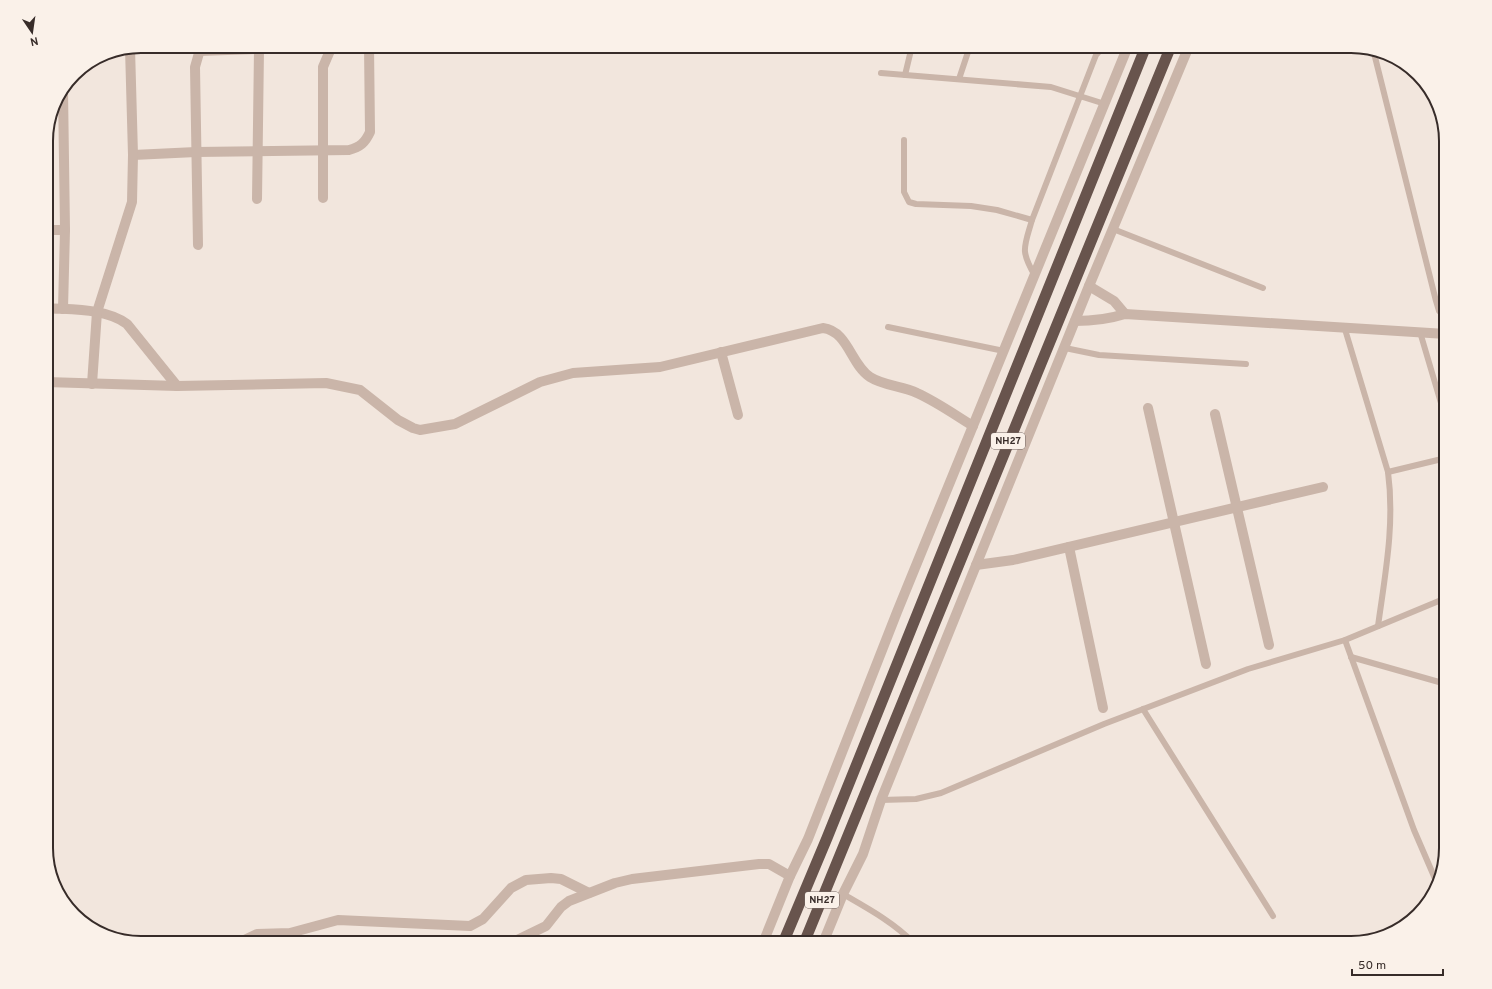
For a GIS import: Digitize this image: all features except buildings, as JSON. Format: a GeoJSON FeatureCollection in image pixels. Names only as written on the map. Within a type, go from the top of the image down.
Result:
{"type":"FeatureCollection","features":[{"type":"Feature","properties":{"kind":"highway","name":"NH27"},"geometry":{"type":"LineString","coordinates":[[786,936],[819,858],[1143,53]]}},
{"type":"Feature","properties":{"kind":"highway","name":"NH27"},"geometry":{"type":"LineString","coordinates":[[807,936],[1168,53]]}},
{"type":"Feature","properties":{"kind":"street"},"geometry":{"type":"LineString","coordinates":[[198,245],[195,67],[199,53]]}},
{"type":"Feature","properties":{"kind":"street"},"geometry":{"type":"LineString","coordinates":[[257,199],[259,53]]}},
{"type":"Feature","properties":{"kind":"street"},"geometry":{"type":"LineString","coordinates":[[323,198],[323,67],[329,53]]}},
{"type":"Feature","properties":{"kind":"street"},"geometry":{"type":"LineString","coordinates":[[133,156],[196,152],[323,149],[349,150],[359,147],[366,141],[370,132],[369,53]]}},
{"type":"Feature","properties":{"kind":"street"},"geometry":{"type":"LineString","coordinates":[[766,936],[790,876],[800,859],[897,612],[1126,53]]}},
{"type":"Feature","properties":{"kind":"street"},"geometry":{"type":"LineString","coordinates":[[826,936],[843,894],[863,854],[881,800],[1089,286],[1186,53]]}},
{"type":"Feature","properties":{"kind":"street"},"geometry":{"type":"LineString","coordinates":[[92,384],[97,312],[132,206],[133,156],[130,54]]}},
{"type":"Feature","properties":{"kind":"street"},"geometry":{"type":"LineString","coordinates":[[63,100],[65,230],[63,309]]}},
{"type":"Feature","properties":{"kind":"street"},"geometry":{"type":"LineString","coordinates":[[53,230],[65,230]]}},
{"type":"Feature","properties":{"kind":"street"},"geometry":{"type":"LineString","coordinates":[[1089,286],[1114,302],[1125,314]]}},
{"type":"Feature","properties":{"kind":"street"},"geometry":{"type":"LineString","coordinates":[[53,308],[97,312],[127,324],[177,386]]}},
{"type":"Feature","properties":{"kind":"street"},"geometry":{"type":"LineString","coordinates":[[1076,321],[1099,320],[1125,314],[1241,322],[1344,326],[1439,333]]}},
{"type":"Feature","properties":{"kind":"street"},"geometry":{"type":"LineString","coordinates":[[53,382],[177,386],[326,383],[360,390],[398,420],[420,430],[445,427],[455,424],[540,382],[573,373],[660,366],[812,329],[831,329],[838,334],[861,369],[870,377],[879,382],[917,392],[973,426]]}},
{"type":"Feature","properties":{"kind":"street"},"geometry":{"type":"LineString","coordinates":[[721,352],[738,416]]}},
{"type":"Feature","properties":{"kind":"street"},"geometry":{"type":"LineString","coordinates":[[1148,408],[1206,664]]}},
{"type":"Feature","properties":{"kind":"street"},"geometry":{"type":"LineString","coordinates":[[1215,414],[1269,645]]}},
{"type":"Feature","properties":{"kind":"street"},"geometry":{"type":"LineString","coordinates":[[976,565],[1013,560],[1323,487]]}},
{"type":"Feature","properties":{"kind":"street"},"geometry":{"type":"LineString","coordinates":[[1069,547],[1102,708]]}},
{"type":"Feature","properties":{"kind":"street"},"geometry":{"type":"LineString","coordinates":[[525,936],[546,926],[561,907],[569,901],[632,879],[750,864],[769,864],[790,876]]}},
{"type":"Feature","properties":{"kind":"street"},"geometry":{"type":"LineString","coordinates":[[254,936],[258,934],[290,933],[338,920],[470,926],[483,919],[511,888],[526,880],[551,878],[560,879],[589,893]]}},
{"type":"Feature","properties":{"kind":"lane"},"geometry":{"type":"LineString","coordinates":[[905,75],[910,53]]}},
{"type":"Feature","properties":{"kind":"lane"},"geometry":{"type":"LineString","coordinates":[[959,80],[968,53]]}},
{"type":"Feature","properties":{"kind":"lane"},"geometry":{"type":"LineString","coordinates":[[1034,276],[1025,258],[1024,248],[1032,220],[1097,53]]}},
{"type":"Feature","properties":{"kind":"lane"},"geometry":{"type":"LineString","coordinates":[[1375,56],[1439,311]]}},
{"type":"Feature","properties":{"kind":"lane"},"geometry":{"type":"LineString","coordinates":[[881,73],[1051,87],[1105,104]]}},
{"type":"Feature","properties":{"kind":"lane"},"geometry":{"type":"LineString","coordinates":[[904,140],[904,192],[909,202],[916,204],[971,206],[997,210],[1032,220]]}},
{"type":"Feature","properties":{"kind":"lane"},"geometry":{"type":"LineString","coordinates":[[1113,228],[1263,288]]}},
{"type":"Feature","properties":{"kind":"lane"},"geometry":{"type":"LineString","coordinates":[[1344,326],[1388,472],[1391,493],[1391,529],[1378,626]]}},
{"type":"Feature","properties":{"kind":"lane"},"geometry":{"type":"LineString","coordinates":[[888,327],[1004,351]]}},
{"type":"Feature","properties":{"kind":"lane"},"geometry":{"type":"LineString","coordinates":[[1420,332],[1439,396]]}},
{"type":"Feature","properties":{"kind":"lane"},"geometry":{"type":"LineString","coordinates":[[1065,348],[1099,355],[1246,364]]}},
{"type":"Feature","properties":{"kind":"lane"},"geometry":{"type":"LineString","coordinates":[[1388,472],[1439,460]]}},
{"type":"Feature","properties":{"kind":"lane"},"geometry":{"type":"LineString","coordinates":[[881,800],[916,799],[941,793],[1143,709],[1248,669],[1345,640],[1439,601]]}},
{"type":"Feature","properties":{"kind":"lane"},"geometry":{"type":"LineString","coordinates":[[1345,640],[1414,830],[1434,876]]}},
{"type":"Feature","properties":{"kind":"lane"},"geometry":{"type":"LineString","coordinates":[[1351,657],[1439,682]]}},
{"type":"Feature","properties":{"kind":"lane"},"geometry":{"type":"LineString","coordinates":[[1143,709],[1273,916]]}},
{"type":"Feature","properties":{"kind":"lane"},"geometry":{"type":"LineString","coordinates":[[843,894],[878,914],[907,936]]}}]}
